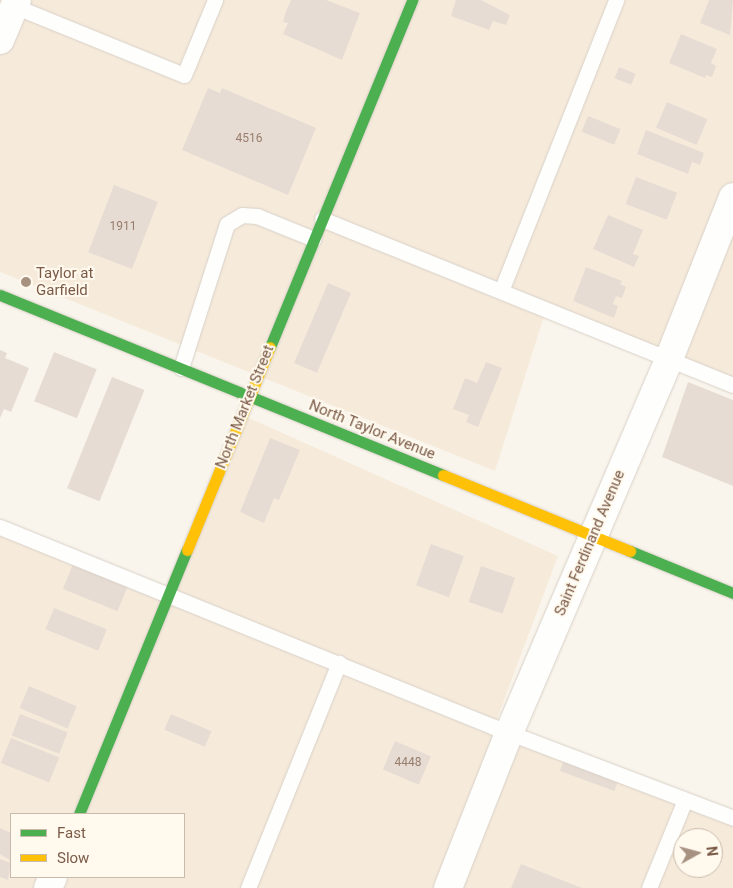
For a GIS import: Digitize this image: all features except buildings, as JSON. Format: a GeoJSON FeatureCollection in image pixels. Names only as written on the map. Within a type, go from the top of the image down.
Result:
{"type":"FeatureCollection","features":[{"type":"Feature","properties":{"kind":"street","name":"North Market Street"},"geometry":{"type":"LineString","coordinates":[[79,813],[412,0]]}},
{"type":"Feature","properties":{"kind":"street"},"geometry":{"type":"LineString","coordinates":[[0,40],[15,3]]}},
{"type":"Feature","properties":{"kind":"street","name":"Saint Ferdinand Avenue"},"geometry":{"type":"LineString","coordinates":[[448,888],[509,733],[668,359],[733,197]]}},
{"type":"Feature","properties":{"kind":"street","name":"North Taylor Avenue"},"geometry":{"type":"LineString","coordinates":[[0,295],[733,593]]}},
{"type":"Feature","properties":{"kind":"lane"},"geometry":{"type":"LineString","coordinates":[[15,3],[184,74],[215,0]]}},
{"type":"Feature","properties":{"kind":"lane"},"geometry":{"type":"LineString","coordinates":[[501,291],[616,0]]}},
{"type":"Feature","properties":{"kind":"lane"},"geometry":{"type":"LineString","coordinates":[[181,368],[227,224],[242,215],[257,216],[314,239]]}},
{"type":"Feature","properties":{"kind":"lane"},"geometry":{"type":"LineString","coordinates":[[322,219],[733,385]]}},
{"type":"Feature","properties":{"kind":"lane"},"geometry":{"type":"LineString","coordinates":[[1,529],[170,593],[509,733],[733,818]]}},
{"type":"Feature","properties":{"kind":"lane"},"geometry":{"type":"LineString","coordinates":[[248,888],[339,663]]}},
{"type":"Feature","properties":{"kind":"lane"},"geometry":{"type":"LineString","coordinates":[[649,888],[685,800]]}},
{"type":"Feature","properties":{"kind":"shaded area"},"geometry":{"type":"Polygon","coordinates":[[[0,0],[733,0],[733,197],[669,359],[546,310],[495,471],[0,272],[0,0]]]}},
{"type":"Feature","properties":{"kind":"shaded area"},"geometry":{"type":"Polygon","coordinates":[[[733,229],[733,378],[680,356],[733,229]]]}},
{"type":"Feature","properties":{"kind":"shaded area"},"geometry":{"type":"Polygon","coordinates":[[[242,415],[558,556],[494,727],[733,818],[733,888],[0,888],[0,533],[170,593],[242,415]]]}},
{"type":"Feature","properties":{"kind":"traffic: fast"},"geometry":{"type":"LineString","coordinates":[[270,347],[412,0]]}},
{"type":"Feature","properties":{"kind":"traffic: fast"},"geometry":{"type":"LineString","coordinates":[[0,295],[443,475]]}},
{"type":"Feature","properties":{"kind":"traffic: fast"},"geometry":{"type":"LineString","coordinates":[[79,813],[187,550]]}},
{"type":"Feature","properties":{"kind":"traffic: fast"},"geometry":{"type":"LineString","coordinates":[[630,551],[733,593]]}},
{"type":"Feature","properties":{"kind":"traffic: slow"},"geometry":{"type":"LineString","coordinates":[[187,550],[270,347]]}},
{"type":"Feature","properties":{"kind":"traffic: slow"},"geometry":{"type":"LineString","coordinates":[[443,475],[630,551]]}},
{"type":"Feature","properties":{"kind":"place","name":"Taylor at Garfield"},"geometry":{"type":"Point","coordinates":[26,282]}}]}
